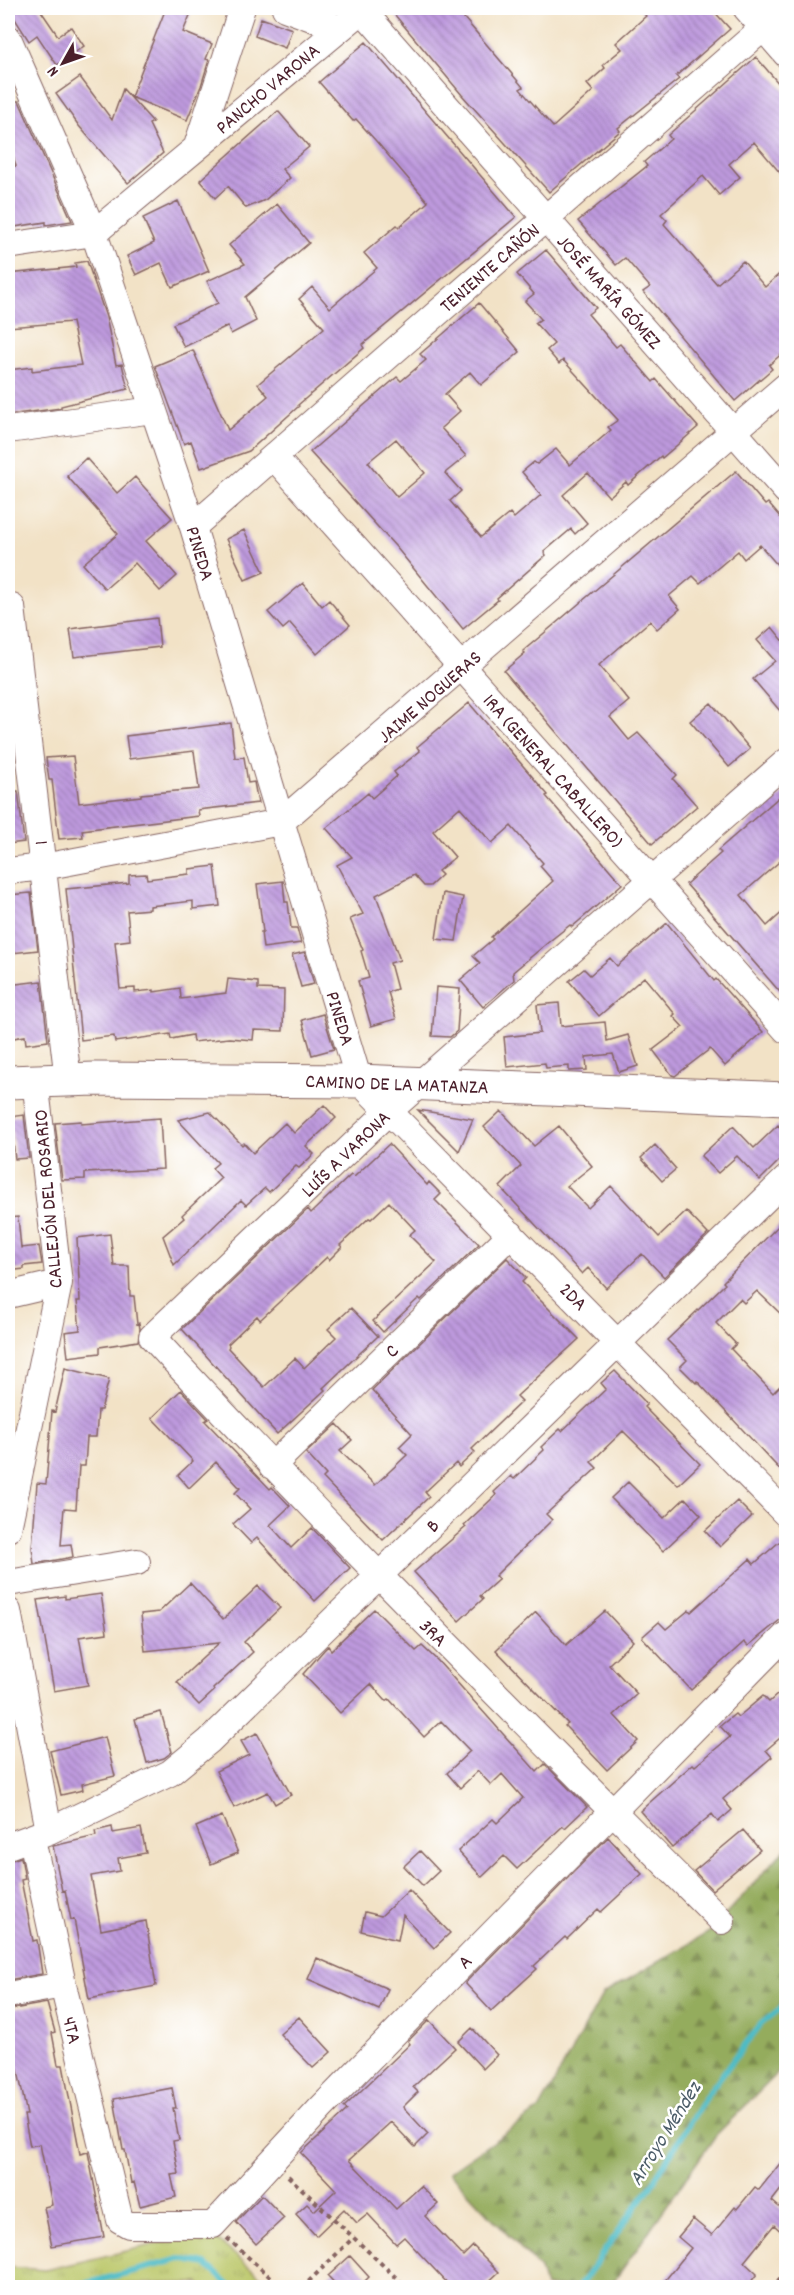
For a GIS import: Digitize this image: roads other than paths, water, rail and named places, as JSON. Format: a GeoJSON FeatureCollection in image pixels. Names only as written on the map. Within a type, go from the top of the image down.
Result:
{"type":"FeatureCollection","features":[{"type":"Feature","properties":{"kind":"main road","name":"CAMINO DE LA MATANZA"},"geometry":{"type":"LineString","coordinates":[[21,1081],[359,1081],[786,1099]]}},
{"type":"Feature","properties":{"kind":"street"},"geometry":{"type":"LineString","coordinates":[[197,146],[242,8]]}},
{"type":"Feature","properties":{"kind":"street"},"geometry":{"type":"LineString","coordinates":[[285,8],[339,28]]}},
{"type":"Feature","properties":{"kind":"street"},"geometry":{"type":"LineString","coordinates":[[746,8],[786,54]]}},
{"type":"Feature","properties":{"kind":"street","name":"TENIENTE CAÑÓN"},"geometry":{"type":"LineString","coordinates":[[193,527],[786,8]]}},
{"type":"Feature","properties":{"kind":"street","name":"PANCHO VARONA"},"geometry":{"type":"LineString","coordinates":[[94,233],[363,9]]}},
{"type":"Feature","properties":{"kind":"street","name":"JOSÉ MARÍA GÓMEZ"},"geometry":{"type":"LineString","coordinates":[[363,9],[786,491]]}},
{"type":"Feature","properties":{"kind":"street","name":"PINEDA"},"geometry":{"type":"LineString","coordinates":[[8,38],[18,88],[94,233],[193,527],[359,1081]]}},
{"type":"Feature","properties":{"kind":"street"},"geometry":{"type":"LineString","coordinates":[[8,246],[94,233]]}},
{"type":"Feature","properties":{"kind":"street","name":"JAIME NOGUERAS"},"geometry":{"type":"LineString","coordinates":[[8,871],[43,867],[281,822],[786,386]]}},
{"type":"Feature","properties":{"kind":"street"},"geometry":{"type":"LineString","coordinates":[[8,430],[153,410]]}},
{"type":"Feature","properties":{"kind":"street","name":"1RA (GENERAL CABALLERO)"},"geometry":{"type":"LineString","coordinates":[[274,457],[786,1030]]}},
{"type":"Feature","properties":{"kind":"street","name":"1"},"geometry":{"type":"LineString","coordinates":[[10,607],[68,1080]]}},
{"type":"Feature","properties":{"kind":"street","name":"LUÍS A VARONA"},"geometry":{"type":"LineString","coordinates":[[152,1337],[389,1111],[786,762]]}},
{"type":"Feature","properties":{"kind":"street","name":"CALLEJÓN DEL ROSARIO"},"geometry":{"type":"LineString","coordinates":[[8,1528],[59,1283],[21,1081]]}},
{"type":"Feature","properties":{"kind":"street","name":"2DA"},"geometry":{"type":"LineString","coordinates":[[359,1081],[618,1341],[786,1514]]}},
{"type":"Feature","properties":{"kind":"street","name":"B"},"geometry":{"type":"LineString","coordinates":[[8,1846],[40,1835],[170,1773],[209,1741],[786,1179]]}},
{"type":"Feature","properties":{"kind":"street","name":"C"},"geometry":{"type":"LineString","coordinates":[[272,1466],[511,1233]]}},
{"type":"Feature","properties":{"kind":"street"},"geometry":{"type":"LineString","coordinates":[[8,1295],[59,1283]]}},
{"type":"Feature","properties":{"kind":"street","name":"3RA"},"geometry":{"type":"LineString","coordinates":[[152,1337],[379,1577],[722,1921]]}},
{"type":"Feature","properties":{"kind":"street"},"geometry":{"type":"LineString","coordinates":[[8,1583],[137,1562]]}},
{"type":"Feature","properties":{"kind":"street"},"geometry":{"type":"LineString","coordinates":[[8,1611],[40,1835]]}},
{"type":"Feature","properties":{"kind":"street","name":"A"},"geometry":{"type":"LineString","coordinates":[[213,2225],[321,2108],[786,1635]]}},
{"type":"Feature","properties":{"kind":"street","name":"4TA"},"geometry":{"type":"LineString","coordinates":[[40,1835],[63,1985],[120,2220],[129,2225],[213,2225]]}},
{"type":"Feature","properties":{"kind":"street"},"geometry":{"type":"LineString","coordinates":[[8,1995],[63,1985]]}},
{"type":"Feature","properties":{"kind":"waterway","name":"Arroyo Méndez"},"geometry":{"type":"LineString","coordinates":[[578,2288],[650,2187],[708,2093],[761,2024],[786,2004]]}},
{"type":"Feature","properties":{"kind":"waterway","name":"Arroyo Méndez"},"geometry":{"type":"LineString","coordinates":[[69,2288],[180,2259],[206,2264],[232,2288]]}}]}
